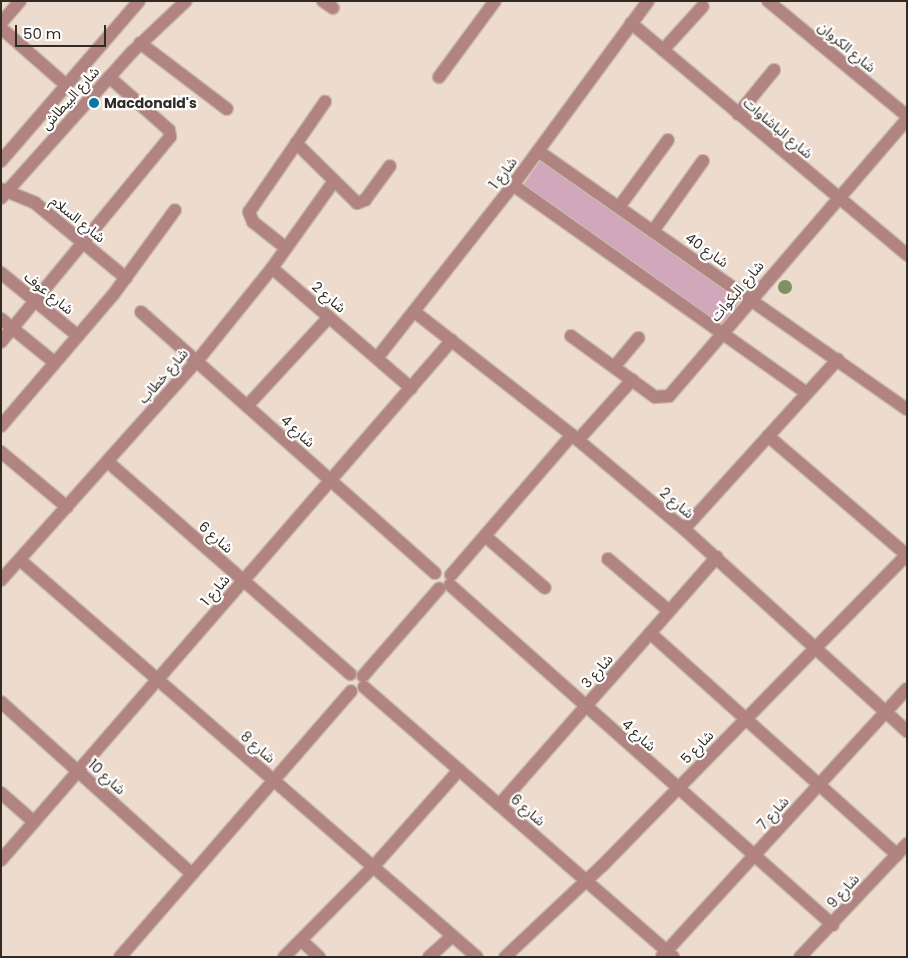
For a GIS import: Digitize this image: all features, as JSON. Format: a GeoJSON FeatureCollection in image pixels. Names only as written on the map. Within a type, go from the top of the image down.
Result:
{"type":"FeatureCollection","features":[{"type":"Feature","properties":{"kind":"street"},"geometry":{"type":"LineString","coordinates":[[1,23],[20,1]]}},
{"type":"Feature","properties":{"kind":"street","name":"شارع البيطاش"},"geometry":{"type":"LineString","coordinates":[[1,161],[68,86],[139,1]]}},
{"type":"Feature","properties":{"kind":"street"},"geometry":{"type":"LineString","coordinates":[[168,1],[185,3]]}},
{"type":"Feature","properties":{"kind":"street"},"geometry":{"type":"LineString","coordinates":[[440,77],[495,1]]}},
{"type":"Feature","properties":{"kind":"street","name":"شارع 1"},"geometry":{"type":"LineString","coordinates":[[377,358],[416,312],[513,185],[648,1]]}},
{"type":"Feature","properties":{"kind":"street","name":"شارع الكروان"},"geometry":{"type":"LineString","coordinates":[[768,1],[907,118]]}},
{"type":"Feature","properties":{"kind":"street","name":"شارع البيطاش"},"geometry":{"type":"LineString","coordinates":[[3,192],[140,43],[185,3]]}},
{"type":"Feature","properties":{"kind":"street"},"geometry":{"type":"LineString","coordinates":[[663,50],[703,6]]}},
{"type":"Feature","properties":{"kind":"street","name":"شارع الباشاوات"},"geometry":{"type":"LineString","coordinates":[[631,23],[907,255]]}},
{"type":"Feature","properties":{"kind":"street"},"geometry":{"type":"LineString","coordinates":[[1,28],[68,86]]}},
{"type":"Feature","properties":{"kind":"street"},"geometry":{"type":"LineString","coordinates":[[140,43],[227,109]]}},
{"type":"Feature","properties":{"kind":"street"},"geometry":{"type":"LineString","coordinates":[[738,114],[774,70]]}},
{"type":"Feature","properties":{"kind":"street"},"geometry":{"type":"LineString","coordinates":[[1,342],[170,137],[169,130],[109,77]]}},
{"type":"Feature","properties":{"kind":"street"},"geometry":{"type":"LineString","coordinates":[[286,248],[253,222],[249,212],[325,102]]}},
{"type":"Feature","properties":{"kind":"street","name":"شارع البكوات"},"geometry":{"type":"LineString","coordinates":[[571,336],[655,397],[668,396],[750,298],[907,118]]}},
{"type":"Feature","properties":{"kind":"street"},"geometry":{"type":"LineString","coordinates":[[619,207],[668,140]]}},
{"type":"Feature","properties":{"kind":"street"},"geometry":{"type":"LineString","coordinates":[[296,143],[353,200],[361,203],[390,166]]}},
{"type":"Feature","properties":{"kind":"street","name":"شارع 40"},"geometry":{"type":"LineString","coordinates":[[538,151],[907,409]]}},
{"type":"Feature","properties":{"kind":"street"},"geometry":{"type":"LineString","coordinates":[[653,231],[704,162]]}},
{"type":"Feature","properties":{"kind":"street","name":"شارع خطاب"},"geometry":{"type":"LineString","coordinates":[[1,580],[197,361],[272,268],[334,181]]}},
{"type":"Feature","properties":{"kind":"street"},"geometry":{"type":"LineString","coordinates":[[513,185],[807,393]]}},
{"type":"Feature","properties":{"kind":"street","name":"شارع السلام"},"geometry":{"type":"LineString","coordinates":[[3,192],[35,203],[126,278]]}},
{"type":"Feature","properties":{"kind":"street"},"geometry":{"type":"LineString","coordinates":[[1,426],[126,278],[175,210]]}},
{"type":"Feature","properties":{"kind":"street","name":"شارع 2"},"geometry":{"type":"LineString","coordinates":[[272,268],[411,388]]}},
{"type":"Feature","properties":{"kind":"street","name":"شارع عوف"},"geometry":{"type":"LineString","coordinates":[[1,273],[78,336]]}},
{"type":"Feature","properties":{"kind":"street","name":"شارع 4"},"geometry":{"type":"LineString","coordinates":[[141,312],[435,572],[442,570],[447,583],[677,789],[832,924]]}},
{"type":"Feature","properties":{"kind":"street","name":"شارع 2"},"geometry":{"type":"LineString","coordinates":[[416,312],[575,438],[717,557],[907,731]]}},
{"type":"Feature","properties":{"kind":"street"},"geometry":{"type":"LineString","coordinates":[[247,406],[329,317]]}},
{"type":"Feature","properties":{"kind":"street"},"geometry":{"type":"LineString","coordinates":[[1,318],[54,362]]}},
{"type":"Feature","properties":{"kind":"street"},"geometry":{"type":"LineString","coordinates":[[614,367],[638,338]]}},
{"type":"Feature","properties":{"kind":"street","name":"شارع 1"},"geometry":{"type":"LineString","coordinates":[[1,860],[452,340]]}},
{"type":"Feature","properties":{"kind":"street"},"geometry":{"type":"LineString","coordinates":[[684,529],[838,359]]}},
{"type":"Feature","properties":{"kind":"street"},"geometry":{"type":"LineString","coordinates":[[351,691],[358,692],[364,681],[484,536],[632,380]]}},
{"type":"Feature","properties":{"kind":"street"},"geometry":{"type":"LineString","coordinates":[[768,436],[907,555]]}},
{"type":"Feature","properties":{"kind":"street"},"geometry":{"type":"LineString","coordinates":[[1,452],[67,507]]}},
{"type":"Feature","properties":{"kind":"street","name":"شارع 6"},"geometry":{"type":"LineString","coordinates":[[108,462],[350,674]]}},
{"type":"Feature","properties":{"kind":"street"},"geometry":{"type":"LineString","coordinates":[[484,536],[545,588]]}},
{"type":"Feature","properties":{"kind":"street","name":"شارع 5"},"geometry":{"type":"LineString","coordinates":[[505,957],[587,882],[907,555]]}},
{"type":"Feature","properties":{"kind":"street","name":"شارع 3"},"geometry":{"type":"LineString","coordinates":[[499,805],[717,557]]}},
{"type":"Feature","properties":{"kind":"street"},"geometry":{"type":"LineString","coordinates":[[608,559],[669,611]]}},
{"type":"Feature","properties":{"kind":"street","name":"شارع 8"},"geometry":{"type":"LineString","coordinates":[[20,560],[477,957]]}},
{"type":"Feature","properties":{"kind":"street"},"geometry":{"type":"LineString","coordinates":[[650,633],[896,855]]}},
{"type":"Feature","properties":{"kind":"street"},"geometry":{"type":"LineString","coordinates":[[351,691],[346,681],[350,674],[358,673],[364,681]]}},
{"type":"Feature","properties":{"kind":"street","name":"شارع 6"},"geometry":{"type":"LineString","coordinates":[[364,681],[459,770],[667,955]]}},
{"type":"Feature","properties":{"kind":"street","name":"شارع 7"},"geometry":{"type":"LineString","coordinates":[[667,955],[754,856],[907,689]]}},
{"type":"Feature","properties":{"kind":"street"},"geometry":{"type":"LineString","coordinates":[[120,957],[351,691]]}},
{"type":"Feature","properties":{"kind":"street","name":"شارع 10"},"geometry":{"type":"LineString","coordinates":[[1,702],[192,874]]}},
{"type":"Feature","properties":{"kind":"street"},"geometry":{"type":"LineString","coordinates":[[284,957],[373,867],[459,770]]}},
{"type":"Feature","properties":{"kind":"street"},"geometry":{"type":"LineString","coordinates":[[1,792],[34,822]]}},
{"type":"Feature","properties":{"kind":"street","name":"شارع 9"},"geometry":{"type":"LineString","coordinates":[[800,957],[907,844]]}},
{"type":"Feature","properties":{"kind":"street"},"geometry":{"type":"LineString","coordinates":[[429,957],[452,936]]}},
{"type":"Feature","properties":{"kind":"street"},"geometry":{"type":"LineString","coordinates":[[301,940],[319,957]]}},
{"type":"Feature","properties":{"kind":"shaded area"},"geometry":{"type":"Polygon","coordinates":[[[542,158],[742,298],[722,327],[522,187],[542,158]]]}},
{"type":"Feature","properties":{"kind":"shaded area"},"geometry":{"type":"Polygon","coordinates":[[[782,280],[788,280],[792,287],[788,294],[782,294],[778,290],[778,284],[782,280]]]}},
{"type":"Feature","properties":{"kind":"place","name":"Macdonald's"},"geometry":{"type":"Point","coordinates":[94,103]}}]}
